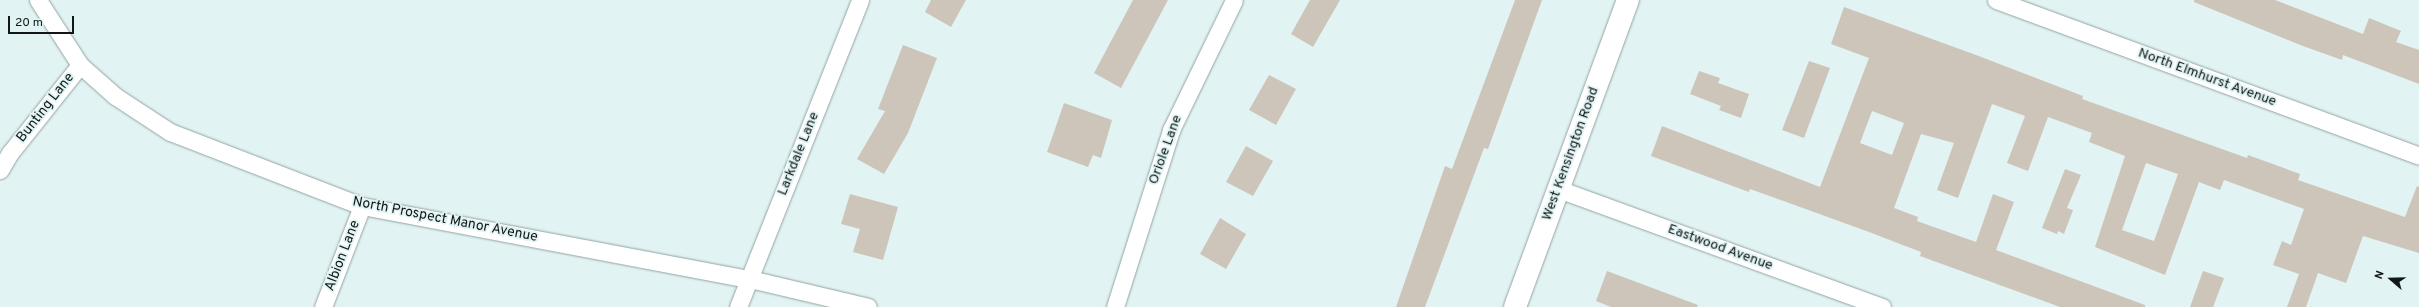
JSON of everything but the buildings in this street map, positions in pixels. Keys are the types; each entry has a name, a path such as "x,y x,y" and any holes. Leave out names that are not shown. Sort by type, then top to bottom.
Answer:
{"main road":[{"name":"West Kensington Road","path":"1514,307 1628,0"}],"street":[{"name":"North Prospect Manor Avenue","path":"38,0 80,65 115,96 170,132 362,206 750,278 868,307"},
{"name":"Larkdale Lane","path":"738,307 860,0"},
{"name":"Oriole Lane","path":"1115,307 1171,130 1234,0"},
{"name":"North Elmhurst Avenue","path":"1996,0 2419,156"},
{"name":"Bunting Lane","path":"0,170 10,153 80,65"},
{"name":"Eastwood Avenue","path":"1558,190 1882,307"},
{"name":"Albion Lane","path":"323,307 362,206"}]}
